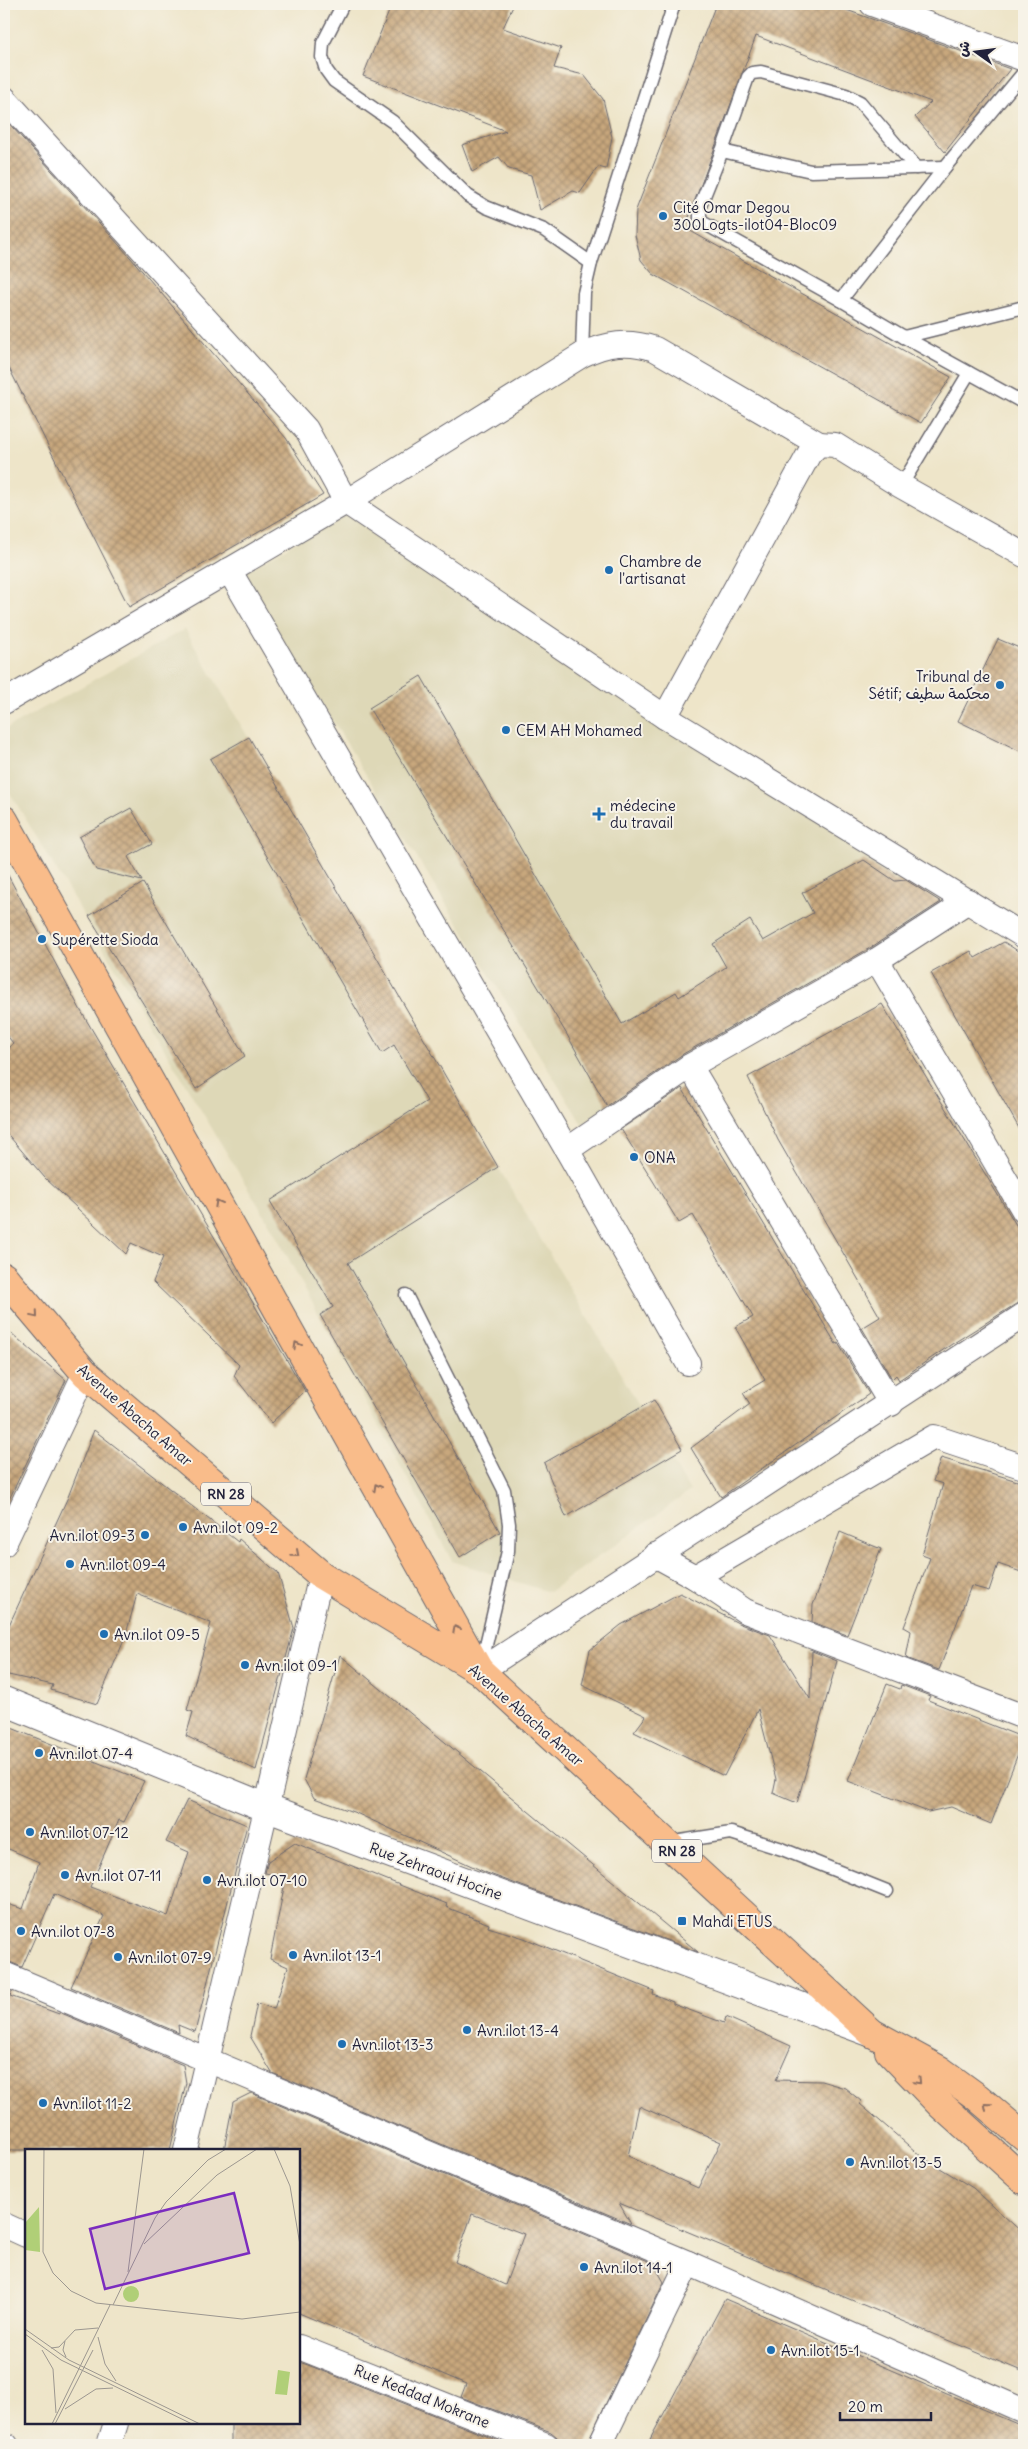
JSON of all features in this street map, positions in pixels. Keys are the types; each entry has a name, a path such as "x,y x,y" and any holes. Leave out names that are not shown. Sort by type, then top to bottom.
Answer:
{"main road":[{"path":"4,820 480,1671"},
{"name":"Avenue Abacha Amar","path":"4,1277 84,1373 321,1575 480,1671 872,2033 940,2070 977,2097 1024,2137"},
{"path":"872,2033 941,2106 1024,2180"}],"street":[{"path":"872,4 903,9 1024,59"},
{"path":"4,98 306,429 346,502 665,717 1024,936"},
{"path":"4,702 346,502 582,355 610,344 625,343 654,349 819,444 835,445 901,486 1024,555"},
{"path":"665,717 809,454 819,444"},
{"path":"229,570 567,1150 688,1363"},
{"path":"567,1150 690,1066 877,960 968,901"},
{"path":"877,960 1024,1211"},
{"path":"690,1066 890,1404"},
{"path":"480,1671 1024,1315"},
{"path":"4,1544 84,1373"},
{"path":"695,1577 934,1437 1024,1467"},
{"path":"655,1555 695,1577 745,1611 1024,1717"},
{"path":"186,2149 321,1575"},
{"name":"Rue Zehraoui Hocine","path":"4,1701 265,1808 872,2033"},
{"path":"4,1974 688,2263 1024,2411"},
{"path":"4,2225 25,2235"},
{"path":"600,2445 688,2263"},
{"name":"Rue Keddad Mokrane","path":"300,2347 546,2445"},
{"path":"109,2445 116,2424"}],"lane":[{"path":"343,4 323,43 322,57 326,70 334,81 393,122 468,196 486,207 544,230 591,263"},
{"path":"582,355 584,293 591,263 674,4"},
{"path":"916,168 860,102 846,96 761,72 752,73 748,77 700,206 700,221 1024,403"},
{"path":"841,300 945,167 1024,72"},
{"path":"722,151 811,171 945,167"},
{"path":"904,337 1024,308"},
{"path":"901,486 969,373"},
{"path":"406,1295 504,1490 509,1524 508,1550 480,1671"},
{"path":"668,1843 731,1833 782,1850 887,1891"}],"shaded area":[{"name":"médecine du travail","path":"345,512 951,902 866,956 685,1057 582,1124 242,574"},
{"path":"185,629 498,1167 690,1491 549,1592 452,1561 272,1228 4,783 4,730"}],"building":[{"path":"392,4 514,4 503,28 561,48 554,68 584,75 603,99 612,137 606,169 598,167 580,193 573,191 540,210 531,175 509,169 499,157 472,172 462,145 506,131 363,76"},
{"name":"Cité Omar Degou 300Logts-ilot04-Bloc09","path":"716,4 830,4 1010,69 945,152 915,117 931,102 756,36 685,228 951,377 921,423 653,274 641,260 635,235 636,210"},
{"path":"4,118 130,257 286,438 323,495 129,607 4,358"},
{"name":"Tribunal de Sétif; محكمة سطيف","path":"998,639 1024,650 1024,753 958,721"},
{"path":"421,676 622,1024 676,992 679,997 726,967 713,944 750,920 763,941 813,913 802,893 864,860 895,881 906,880 941,902 870,948 683,1054 607,1106 566,1033 369,708"},
{"path":"249,737 498,1167 348,1263 500,1532 460,1557 320,1315 333,1307 270,1201 427,1101 394,1045 382,1053 210,759"},
{"path":"131,808 152,844 128,857 142,881 96,870 79,837"},
{"path":"4,868 81,1011 305,1391 271,1423 234,1376 239,1365 153,1282 163,1257 131,1243 126,1254 45,1178 4,1130 4,1055 13,1043 4,1032"},
{"path":"143,883 245,1056 196,1089 89,916"},
{"path":"1004,942 1024,955 1024,1137 931,973 971,951 975,958"},
{"path":"882,1004 1024,1238 1024,1299 899,1380 896,1375 892,1379 862,1328 880,1317 778,1140 748,1077"},
{"path":"682,1088 836,1344 838,1343 869,1394 721,1497 691,1448 750,1404 743,1393 765,1380 735,1327 753,1317 693,1215 679,1223 621,1129"},
{"path":"4,1327 66,1380 4,1510"},
{"path":"654,1400 682,1449 566,1517 544,1463"},
{"path":"94,1430 238,1542 239,1539 278,1573 294,1628 256,1770 186,1736 193,1712 187,1710 211,1623 137,1594 125,1638 97,1704 51,1690 53,1685 4,1674 4,1636 68,1497"},
{"path":"941,1458 1024,1483 1024,1573 998,1564 989,1591 971,1586 939,1670 906,1658 911,1631 904,1627 930,1558 922,1555 943,1484 933,1481"},
{"path":"840,1532 881,1549 847,1635 812,1622 813,1605"},
{"path":"680,1593 740,1624 770,1635 810,1699 812,1651 837,1661 797,1803 773,1793 776,1779 758,1709 724,1776 634,1732 646,1716 582,1685 590,1650 621,1625"},
{"path":"340,1655 698,1952 487,1873 356,1813 314,1798 304,1779"},
{"path":"887,1684 900,1689 901,1685 930,1696 928,1700 1024,1738 991,1824 951,1807 928,1812 848,1781"},
{"path":"4,1725 144,1781 124,1822 119,1820 90,1887 168,1916 189,1852 166,1842 187,1800 247,1825 195,2032 178,2025 179,2033 71,1987 104,1916 54,1894 22,1967 4,1960 4,1903 23,1909 39,1862 4,1847"},
{"path":"295,1843 447,1904 446,1907 489,1924 488,1927 524,1938 654,1991 653,1994 673,2002 673,2004 724,2023 726,2017 791,2046 776,2080 821,2081 845,2088 861,2101 860,2104 922,2157 973,2188 1024,2234 1024,2372 619,2203 631,2224 272,2073 250,2036 257,2003 274,2009 288,1967 270,1959 286,1877 265,1873 268,1861","holes":["639,2106 721,2142 698,2188 628,2156"]},
{"name":"Avn.ilot 11-2","path":"4,1989 11,1992 10,1996 59,2014 59,2012 183,2065 186,2083 170,2149 4,2150"},
{"name":"Avn.ilot 14-1","path":"251,2093 653,2263 664,2282 586,2445 559,2445 557,2437 551,2432 461,2397 466,2384 300,2313 300,2149 224,2149 233,2102","holes":["472,2214 524,2234 505,2285 455,2262"]},
{"name":"Avn.ilot 15-1","path":"725,2299 1024,2427 1024,2445 647,2445"},
{"path":"300,2362 509,2445 231,2445 231,2424 300,2424"}],"place":[{"name":"Cité Omar Degou 300Logts-ilot04-Bloc09","path":"663,216"},
{"name":"Chambre de l'artisanat","path":"609,570"},
{"name":"Tribunal de Sétif; محكمة سطيف","path":"1000,685"},
{"name":"CEM AH Mohamed","path":"506,730"},
{"name":"médecine du travail","path":"599,814"},
{"name":"Supérette Sioda","path":"42,939"},
{"name":"ONA","path":"634,1157"},
{"name":"Avn.ilot 09-2","path":"183,1527"},
{"name":"Avn.ilot 09-3","path":"145,1535"},
{"name":"Avn.ilot 09-4","path":"70,1564"},
{"name":"Avn.ilot 09-5","path":"104,1634"},
{"name":"Avn.ilot 09-1","path":"245,1665"},
{"name":"Avn.ilot 07-4","path":"39,1753"},
{"name":"Avn.ilot 07-12","path":"30,1832"},
{"name":"Avn.ilot 07-11","path":"65,1875"},
{"name":"Avn.ilot 07-10","path":"207,1880"},
{"name":"Mahdi ETUS","path":"682,1921"},
{"name":"Avn.ilot 07-8","path":"21,1931"},
{"name":"Avn.ilot 13-1","path":"293,1955"},
{"name":"Avn.ilot 07-9","path":"118,1957"},
{"name":"Avn.ilot 13-4","path":"467,2030"},
{"name":"Avn.ilot 13-3","path":"342,2044"},
{"name":"Avn.ilot 11-2","path":"43,2103"},
{"name":"Avn.ilot 13-5","path":"850,2162"},
{"name":"Avn.ilot 14-1","path":"584,2267"},
{"name":"Avn.ilot 15-1","path":"771,2350"}]}
